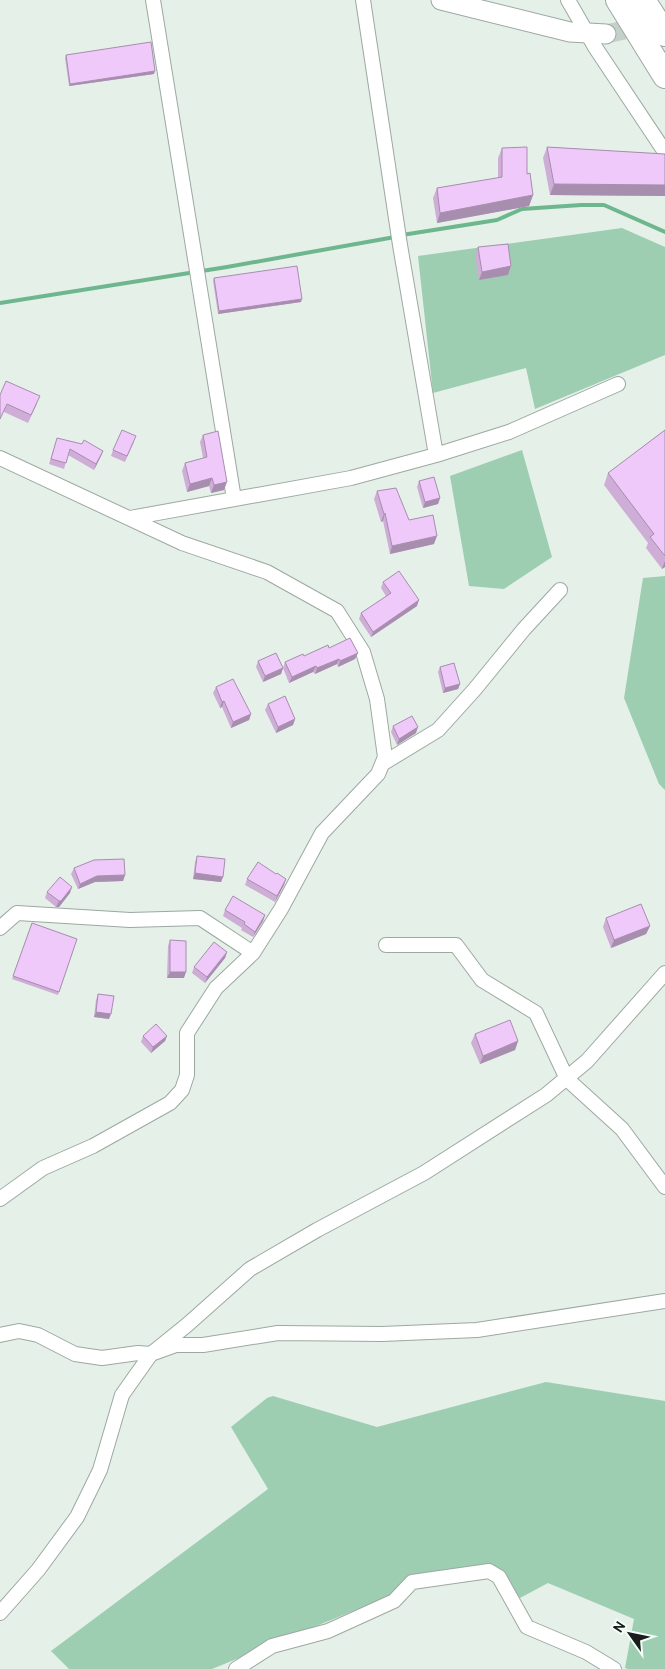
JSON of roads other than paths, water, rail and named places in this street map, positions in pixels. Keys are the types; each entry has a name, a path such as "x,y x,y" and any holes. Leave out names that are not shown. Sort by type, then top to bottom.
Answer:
{"highway":[{"path":"618,0 665,76"},
{"path":"643,0 665,34"}],"street":[{"path":"153,0 234,500"},
{"path":"363,0 397,228 436,455"},
{"path":"441,0 570,32 606,34"},
{"path":"568,0 587,34 665,152"},
{"path":"130,518 351,478 436,455 509,432 618,384"},
{"path":"0,458 182,543 267,572 336,611 363,652 377,699 385,757 378,774 322,832 282,909 253,953 216,988 186,1033 187,1075 182,1090 170,1103 93,1146 43,1168 0,1199"},
{"path":"382,764 438,730 475,689 524,629 560,590"},
{"path":"0,928 17,913 130,920 200,918 253,953"},
{"path":"386,945 456,945 482,980 536,1013 567,1078 622,1129 665,1187"},
{"path":"0,1613 38,1570 77,1517 100,1470 122,1395 151,1354 188,1325 250,1269 317,1230 424,1173 546,1095 586,1061 665,973"},
{"path":"0,1335 19,1331 38,1335 75,1354 102,1358 138,1353 151,1354 176,1345 204,1344 278,1333 382,1334 477,1330 665,1301"},
{"path":"236,1669 272,1646 328,1631 394,1601 412,1582 489,1571 499,1577 527,1627 586,1652 614,1669"}],"waterway":[{"path":"402,235 497,220 522,209 581,205 604,205 665,232"},
{"path":"0,303 227,267 395,237"}],"tunnel":[{"path":"606,34 647,25"}]}
